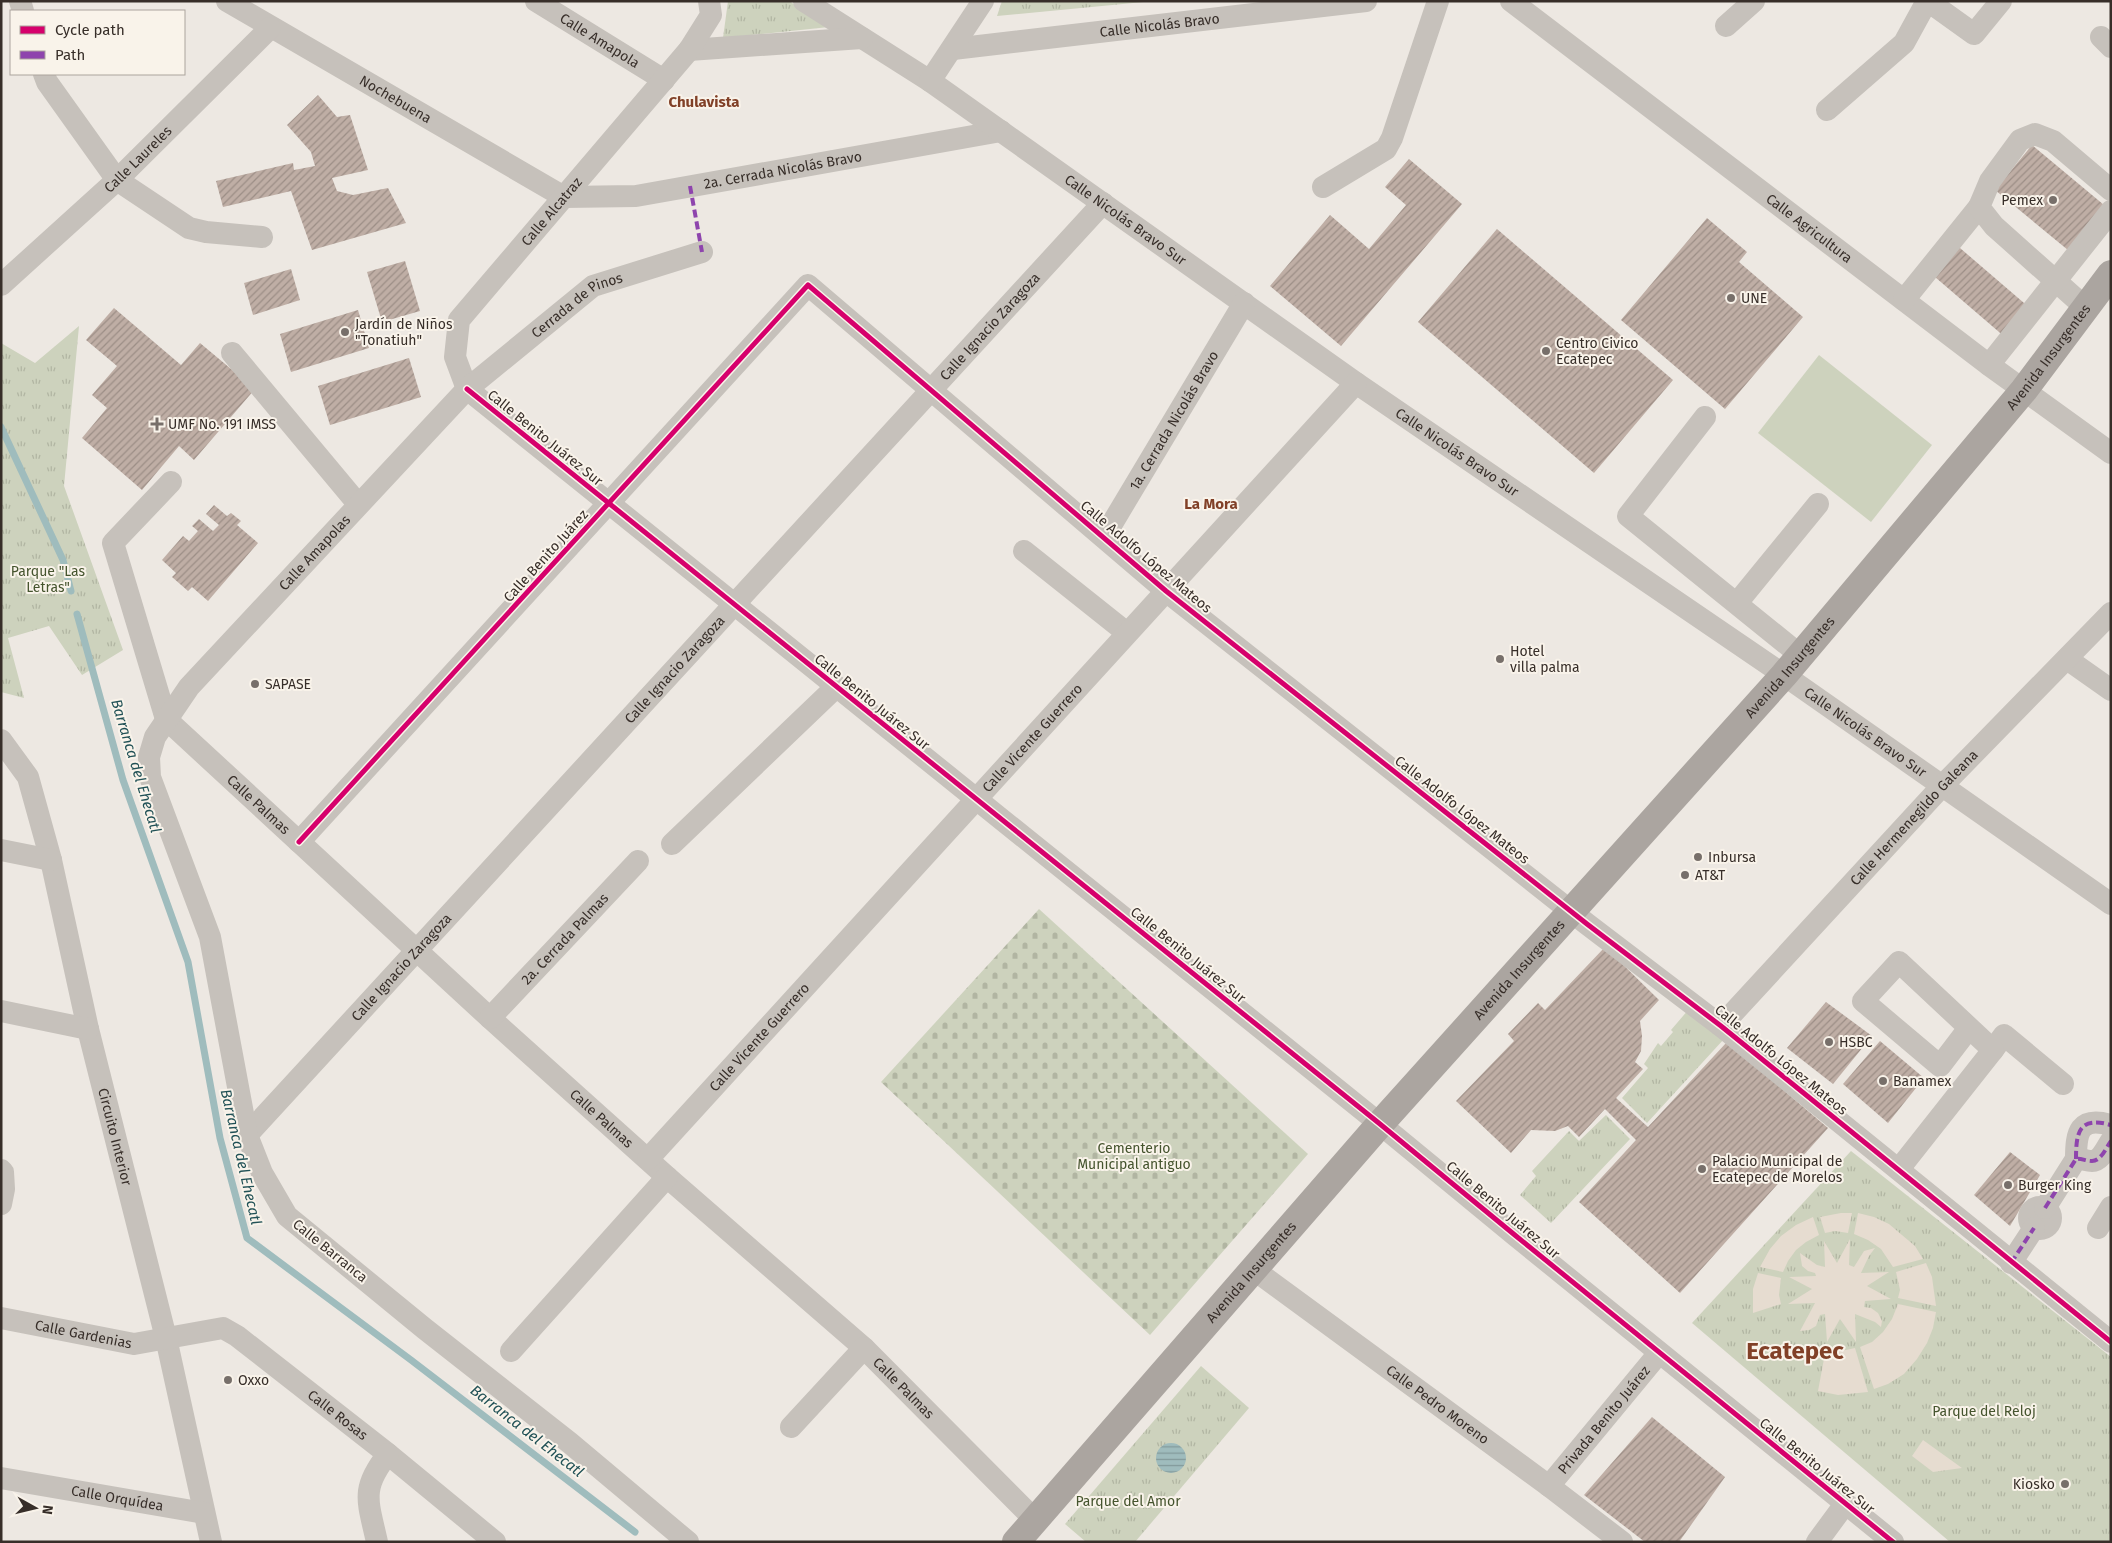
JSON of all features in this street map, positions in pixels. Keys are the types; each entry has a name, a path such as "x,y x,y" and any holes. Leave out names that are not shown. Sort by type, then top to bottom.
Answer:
{"main road":[{"name":"Avenida Insurgentes","path":"1016,1542 1380,1124 1792,665 2024,390 2111,274"}],"street":[{"name":"Nochebuena","path":"227,1 270,28 564,196"},
{"name":"Calle Amapola","path":"536,1 664,80"},
{"name":"Calle Alcatraz","path":"467,389 455,357 459,320 689,50 711,14 709,1"},
{"name":"Calle Nicolás Bravo Sur","path":"804,1 930,81 1356,383 1792,665 1942,786 2111,904"},
{"name":"Calle Nicolás Bravo","path":"953,49 1366,1"},
{"path":"1323,187 1386,149 1392,138 1438,1"},
{"name":"Calle Agricultura","path":"1511,1 1989,365 2111,453"},
{"path":"1726,26 1754,1"},
{"path":"1828,110 1904,43 1927,1 1974,34 2001,1"},
{"path":"930,81 982,3"},
{"name":"Calle Laureles","path":"1,284 117,180 270,28"},
{"path":"689,50 862,38"},
{"path":"44,75 47,82 117,180 189,228 206,232 262,237"},
{"name":"2a. Cerrada Nicolás Bravo","path":"564,196 636,196 1000,130"},
{"path":"1904,300 1979,207 1990,181 2020,140 2035,134 2053,140 2111,190"},
{"name":"Calle Ignacio Zaragoza","path":"247,1135 1103,203"},
{"path":"1979,207 1994,226 2086,308"},
{"path":"1989,365 2111,211"},
{"name":"Cerrada de Pinos","path":"467,389 593,286 702,252"},
{"name":"Calle Adolfo López Mateos","path":"808,285 930,391 1166,590 1721,1026 2111,1342"},
{"name":"Calle Benito Juárez","path":"300,842 808,285"},
{"name":"1a. Cerrada Nicolás Bravo","path":"1104,537 1244,303"},
{"path":"232,353 358,504"},
{"name":"Calle Vicente Guerrero","path":"648,1159 1356,383"},
{"name":"Calle Amapolas","path":"166,719 189,687 467,389"},
{"name":"Calle Benito Juárez Sur","path":"467,389 1380,1124 1845,1504 1865,1534 1893,1542"},
{"path":"1705,417 1628,516 1737,603 1792,665"},
{"path":"166,719 112,543 171,482"},
{"path":"1737,603 1818,504"},
{"path":"1024,551 1128,633"},
{"name":"Calle Hermenegildo Galeana","path":"1721,1026 1942,786 2111,613"},
{"path":"2067,659 2110,688"},
{"path":"672,844 836,687"},
{"name":"Calle Palmas","path":"166,719 490,1018 667,1177 864,1348 1035,1520"},
{"name":"Calle Barranca","path":"166,719 155,737 149,757 150,777 210,937 247,1135 262,1173 288,1216 688,1542"},
{"name":"Circuito Interior","path":"1,740 28,777 51,860 88,1029 166,1338 210,1540"},
{"path":"1,850 51,860"},
{"name":"2a. Cerrada Palmas","path":"490,1018 638,861"},
{"path":"1969,1028 1940,1066 1863,1000 1899,962 1993,1050"},
{"path":"1,1011 88,1029"},
{"path":"1899,1169 2004,1035 2063,1084"},
{"path":"2012,1263 2034,1228 2029,1221 2029,1214 2034,1208 2045,1208 2076,1158 2076,1143 2080,1128 2092,1122 2111,1125"},
{"path":"2076,1158 2092,1161 2100,1158 2111,1141"},
{"path":"1,1170 4,1189 1,1204"},
{"path":"511,1351 667,1177"},
{"path":"2098,1228 2111,1208"},
{"name":"Calle Pedro Moreno","path":"1252,1269 1549,1486 1622,1542"},
{"name":"Calle Gardenias","path":"1,1318 134,1344 166,1338"},
{"name":"Calle Rosas","path":"166,1338 223,1328 237,1336 388,1454 495,1542"},
{"path":"791,1427 864,1348"},
{"name":"Privada Benito Juárez","path":"1549,1486 1659,1353"},
{"path":"377,1542 367,1498 374,1471 388,1454"},
{"name":"Calle Orquídea","path":"1,1478 204,1513"},
{"path":"1817,1542 1845,1504"}],"green space":[{"path":"728,1 789,1 829,27 723,38"},
{"path":"1002,1 1154,1 997,16"},
{"name":"Parque \"Las Letras\"","path":"79,326 64,486 123,650 82,675 49,626 8,638 24,698 1,692 1,343 35,363"},
{"path":"1819,355 1932,445 1871,522 1758,433"},
{"name":"Cementerio Municipal antiguo","path":"1039,909 1308,1154 1150,1335 881,1082"},
{"path":"1689,1009 1724,1039 1647,1123 1622,1098 1648,1068 1644,1064 1658,1043 1661,1046 1673,1032 1671,1030"},
{"path":"1606,1115 1630,1139 1551,1223 1520,1195 1536,1176 1532,1171 1569,1131 1579,1141"},
{"name":"Parque del Reloj","path":"1851,1151 2111,1357 2111,1542 1950,1542 1692,1323"},
{"name":"Parque del Amor","path":"1201,1366 1249,1408 1135,1542 1086,1542 1065,1524"}],"shaded area":[{"path":"1852,1213 1848,1233 1835,1231 1825,1233 1820,1217"},
{"path":"1858,1213 1874,1217 1889,1224 1915,1246 1923,1259 1893,1267 1881,1249 1868,1240 1854,1234"},
{"path":"1813,1217 1819,1235 1796,1250 1783,1272 1760,1267 1770,1249 1781,1236 1796,1225"},
{"path":"1850,1239 1849,1265 1854,1267 1864,1251 1875,1248 1861,1273 1889,1272 1867,1286 1891,1299 1865,1301 1864,1307 1871,1308 1878,1313 1882,1321 1881,1327 1875,1322 1855,1314 1856,1342 1840,1319 1827,1342 1825,1314 1820,1315 1816,1326 1809,1330 1800,1331 1815,1303 1788,1304 1812,1289 1789,1277 1816,1276 1815,1273 1808,1271 1802,1266 1800,1253 1817,1265 1825,1267 1824,1241 1837,1263"},
{"path":"1926,1263 1932,1277 1936,1306 1898,1298 1900,1290 1896,1272"},
{"path":"1758,1273 1781,1278 1779,1295 1781,1304 1753,1313 1753,1289"},
{"path":"1898,1304 1936,1312 1933,1328 1927,1343 1917,1359 1904,1374 1888,1384 1874,1389 1860,1347 1872,1342 1883,1332 1892,1319"},
{"path":"1826,1348 1841,1351 1855,1348 1868,1392 1838,1395 1818,1391"},
{"path":"1923,1440 1962,1468 1933,1472 1912,1456"}],"water":[{"path":"1171,1443 1177,1444 1185,1452 1185,1464 1177,1472 1171,1473 1165,1472 1157,1464 1156,1458 1157,1452 1165,1444"}],"building":[{"path":"318,95 337,117 350,115 368,170 332,178 337,191 353,195 388,188 406,223 312,250 291,191 223,207 216,181 293,163 294,170 315,166 311,152 287,125"},
{"name":"Pemex","path":"2032,145 2110,210 2074,255 1995,190"},
{"path":"1409,159 1462,204 1341,346 1270,286 1330,215 1369,249 1406,205 1385,187"},
{"path":"1707,218 1747,252 1739,262 1803,317 1725,409 1621,320"},
{"name":"Centro Civico Ecatepec","path":"1497,229 1673,380 1594,473 1418,322"},
{"path":"1953,242 2031,309 2006,338 1928,271"},
{"path":"405,261 420,311 382,322 367,272"},
{"path":"291,269 300,300 253,315 244,283"},
{"path":"114,308 181,365 200,343 255,389 194,460 179,446 142,490 82,438 107,408 92,395 117,366 86,340"},
{"path":"358,310 369,348 291,372 280,334"},
{"path":"409,358 421,397 330,425 318,386"},
{"path":"214,505 227,516 231,513 241,521 237,525 258,543 208,601 192,587 188,591 172,577 176,573 162,560 183,536 189,541 198,531 192,526 199,519 213,531 219,525 206,514"},
{"path":"1605,947 1659,1000 1640,1021 1641,1051 1635,1062 1643,1069 1616,1098 1648,1127 1727,1042 1828,1128 1680,1293 1579,1202 1636,1140 1605,1109 1579,1137 1568,1126 1555,1131 1531,1130 1511,1153 1456,1101 1514,1041 1508,1034 1538,1003 1545,1010"},
{"name":"HSBC","path":"1826,1002 1872,1036 1833,1084 1787,1048"},
{"name":"Banamex","path":"1880,1041 1924,1078 1888,1123 1843,1084"},
{"name":"Burger King","path":"2010,1152 2040,1175 2010,1226 1974,1195"},
{"path":"1652,1417 1725,1477 1679,1542 1645,1542 1584,1495"}],"waterway":[{"name":"Barranca del Ehecatl","path":"1,427 63,560 71,591"},
{"name":"Barranca del Ehecatl","path":"77,614 123,780 188,962 220,1138 247,1238 411,1360 635,1532"}],"marked path":[{"path":"690,186 702,252"},
{"path":"2076,1159 2077,1141 2082,1128 2092,1123 2111,1125"},
{"path":"2045,1208 2076,1159 2090,1161 2098,1159 2111,1141"},
{"path":"2011,1263 2034,1228"}],"cycle path":[{"path":"299,842 808,285 1166,591 1587,924 1721,1026 2111,1342"},
{"path":"467,389 1380,1124 1893,1542"}],"place":[{"name":"Pemex","path":"2053,200"},
{"name":"UNE","path":"1731,298"},
{"name":"Jardín de Niños \"Tonatiuh\"","path":"345,332"},
{"name":"Centro Civico Ecatepec","path":"1546,351"},
{"name":"UMF No. 191 IMSS","path":"157,424"},
{"name":"Hotel villa palma","path":"1500,659"},
{"name":"SAPASE","path":"255,684"},
{"name":"Inbursa","path":"1698,857"},
{"name":"AT&T","path":"1685,875"},
{"name":"HSBC","path":"1829,1042"},
{"name":"Banamex","path":"1883,1081"},
{"name":"Palacio Municipal de Ecatepec de Morelos","path":"1702,1169"},
{"name":"Burger King","path":"2008,1185"},
{"name":"Oxxo","path":"228,1380"},
{"name":"Kiosko","path":"2065,1484"}],"district":[{"name":"Chulavista","path":"704,102"},
{"name":"La Mora","path":"1211,504"},
{"name":"Ecatepec","path":"1795,1351"}]}
